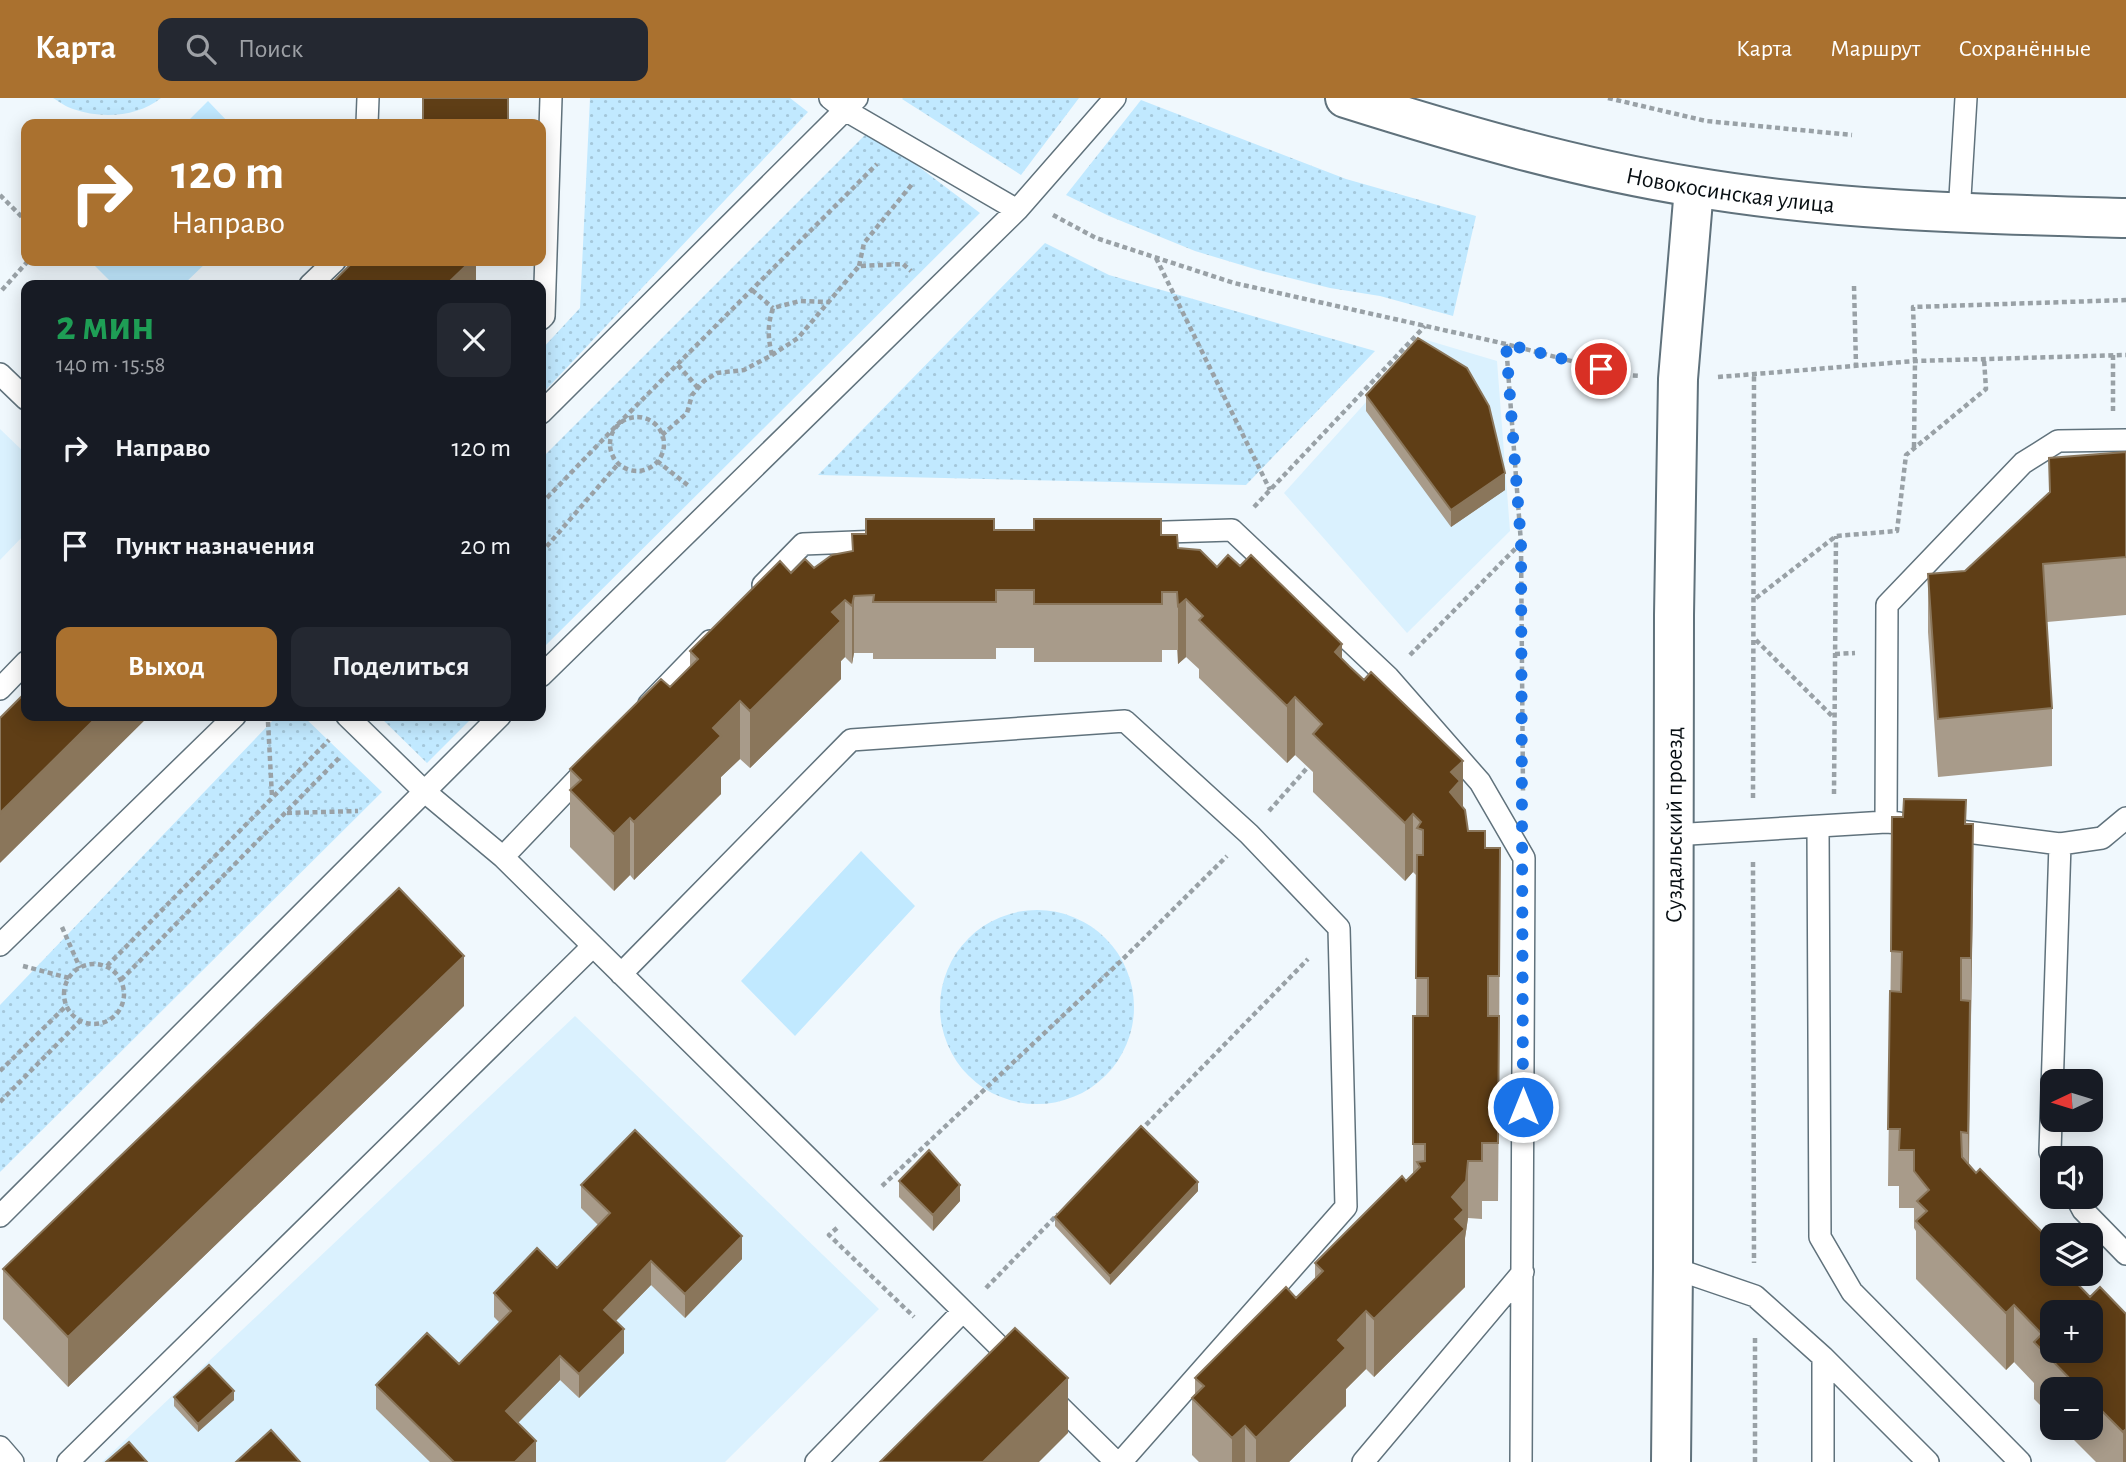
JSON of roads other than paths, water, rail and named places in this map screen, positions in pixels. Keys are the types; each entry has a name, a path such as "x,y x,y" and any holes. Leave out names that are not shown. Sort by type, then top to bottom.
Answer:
{"street":[{"name":"Новокосинская улица","path":"1345,98 1562,160 1622,175 1694,188 1804,202 1959,214 2126,218"},
{"name":"Суздальский проезд","path":"1671,1462 1674,615 1678,379 1694,188"}],"lane":[{"path":"367,119 368,98"},
{"path":"546,254 551,98"},
{"path":"546,671 1017,210 1115,98"},
{"path":"1959,214 1966,98"},
{"path":"546,407 844,102 1017,210"},
{"path":"315,280 330,266"},
{"path":"0,374 21,394"},
{"path":"1886,822 1887,605 2023,463 2058,441 2126,440"},
{"path":"1121,534 1232,530 1388,677 1480,782 1524,858 1521,1462"},
{"path":"745,605 803,544 900,541"},
{"path":"638,716 725,625"},
{"path":"0,689 21,668"},
{"path":"0,944 230,721"},
{"path":"0,1216 495,721"},
{"path":"354,722 424,791 503,857 621,974 963,1311 1119,1462 1346,1207 1339,928 1249,834 1125,721 851,740 621,974"},
{"path":"503,857 600,756"},
{"path":"1673,835 1886,822 2060,844 2102,838 2126,818"},
{"path":"1826,826 1819,1237 1852,1292 2020,1462"},
{"path":"2050,1146 2060,844"},
{"path":"68,1462 593,946"},
{"path":"2082,1209 2126,1254"},
{"path":"1673,1268 1755,1296 1823,1357 1928,1462"},
{"path":"1363,1462 1523,1272"},
{"path":"816,1462 963,1311"},
{"path":"1823,1357 1824,1462"},
{"path":"0,1447 13,1462"}]}
